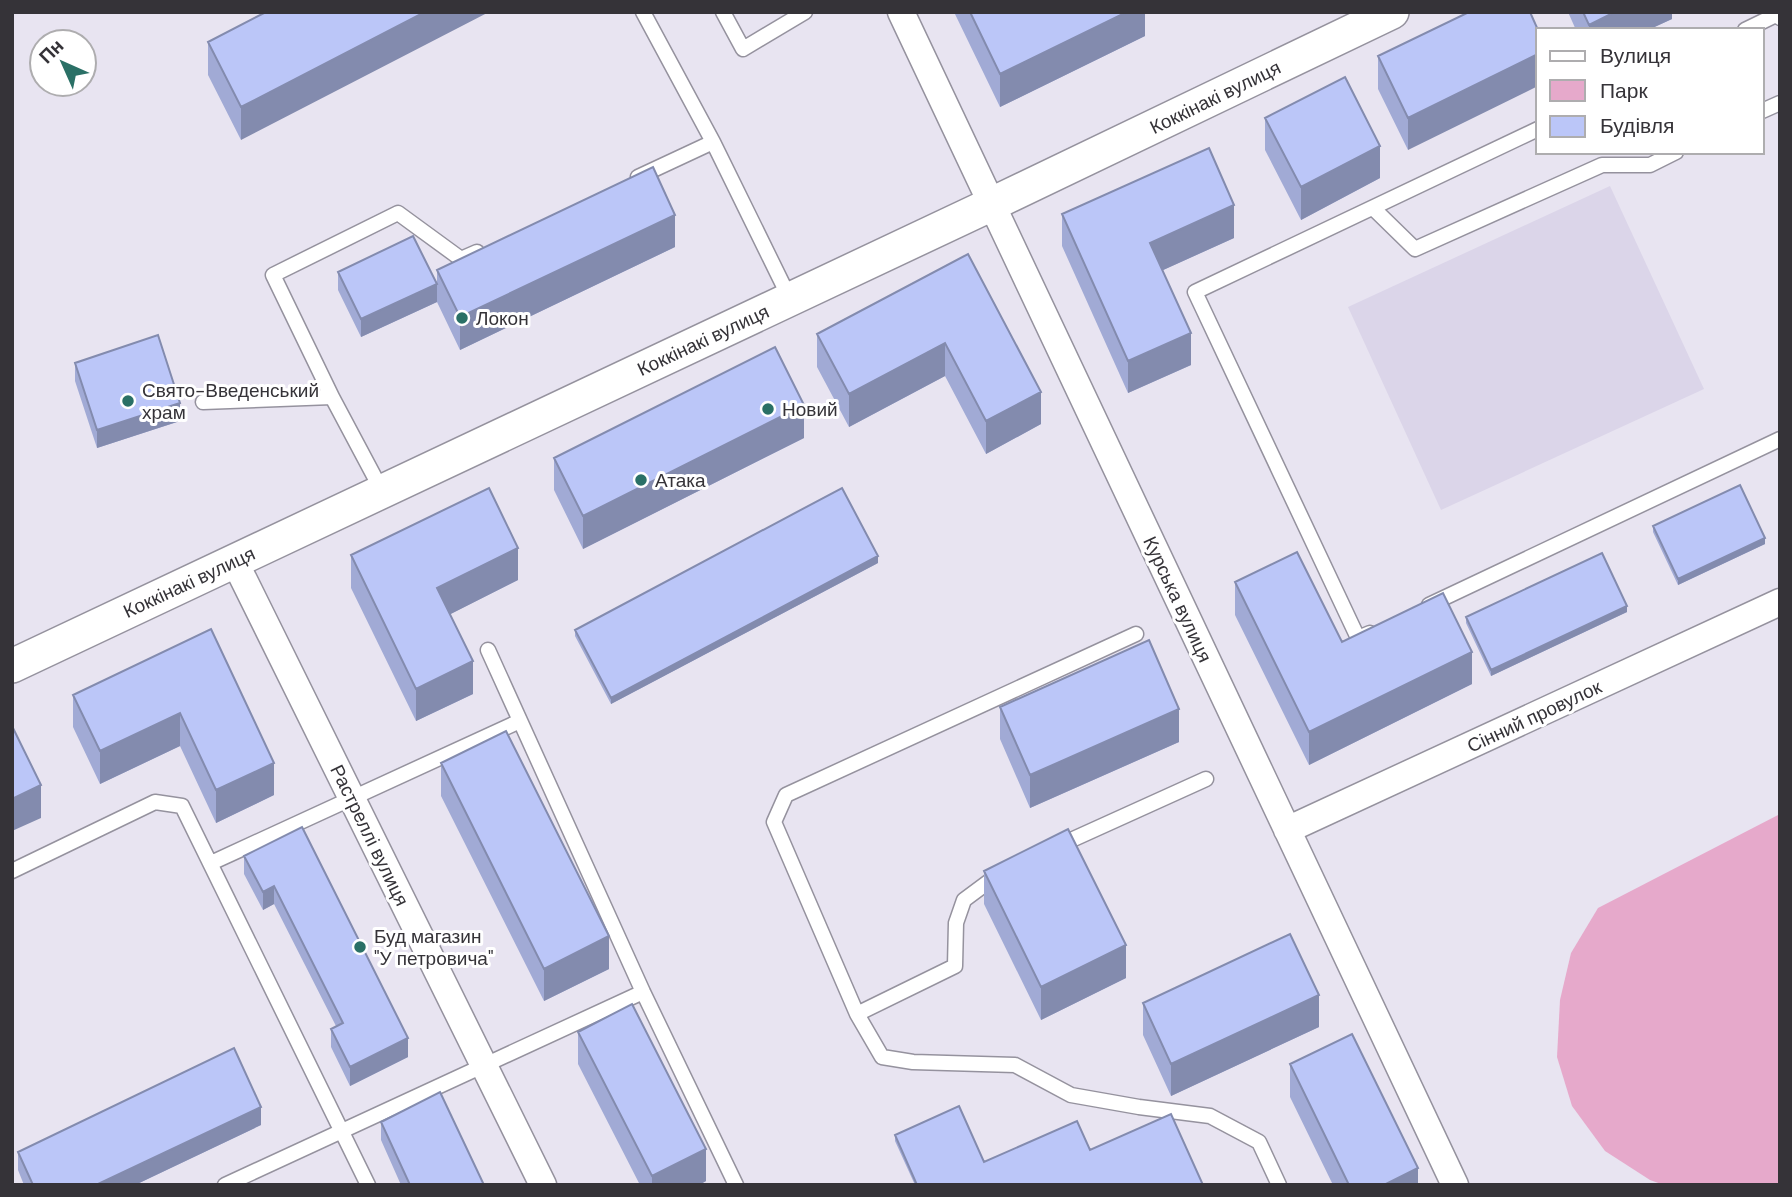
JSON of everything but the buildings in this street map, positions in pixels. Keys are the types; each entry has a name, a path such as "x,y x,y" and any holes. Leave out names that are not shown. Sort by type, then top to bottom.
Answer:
{"street":[{"name":"Курська вулиця","path":"901,12 1455,1185"},
{"name":"Коккінакі вулиця","path":"12,666 992,204 1392,12"},
{"name":"Растреллі вулиця","path":"234,560 543,1185"},
{"name":"Сінний провулок","path":"1287,830 1780,602"}],"lane":[{"path":"643,12 713,142 790,299"},
{"path":"723,12 743,49 805,12"},
{"path":"1749,28 1778,14 1780,18"},
{"path":"1764,110 1780,103"},
{"path":"1383,627 1358,638 1195,292 1536,130"},
{"path":"625,183 713,142"},
{"path":"1373,208 1415,249 1602,164 1650,164 1672,154"},
{"path":"382,491 332,397 273,275 398,214 461,259 486,247"},
{"path":"203,402 332,397"},
{"path":"1420,609 1780,439"},
{"path":"1136,634 786,794 775,822 858,1014 882,1057 913,1062 1015,1065 1071,1095 1210,1116 1259,1142 1279,1185"},
{"path":"488,650 643,992 736,1185"},
{"path":"211,863 520,721"},
{"path":"1042,854 1206,779"},
{"path":"12,871 155,802 182,806 368,1185"},
{"path":"858,1014 955,966 956,923 964,900 1003,871 1016,865"},
{"path":"225,1185 643,992"}],"shaded area":[{"path":"1610,186 1704,389 1441,510 1348,307"}],"green space":[{"path":"1780,814 1780,1182 1775,1185 1664,1185 1650,1180 1605,1151 1572,1106 1557,1057 1560,1000 1571,953 1598,908"}],"place":[{"name":"Локон","path":"462,318"},
{"name":"Свято-Введенський храм","path":"128,401"},
{"name":"Новий","path":"768,409"},
{"name":"Атака","path":"641,480"},
{"name":"Буд магазин \"У петровича\"","path":"360,947"}]}
